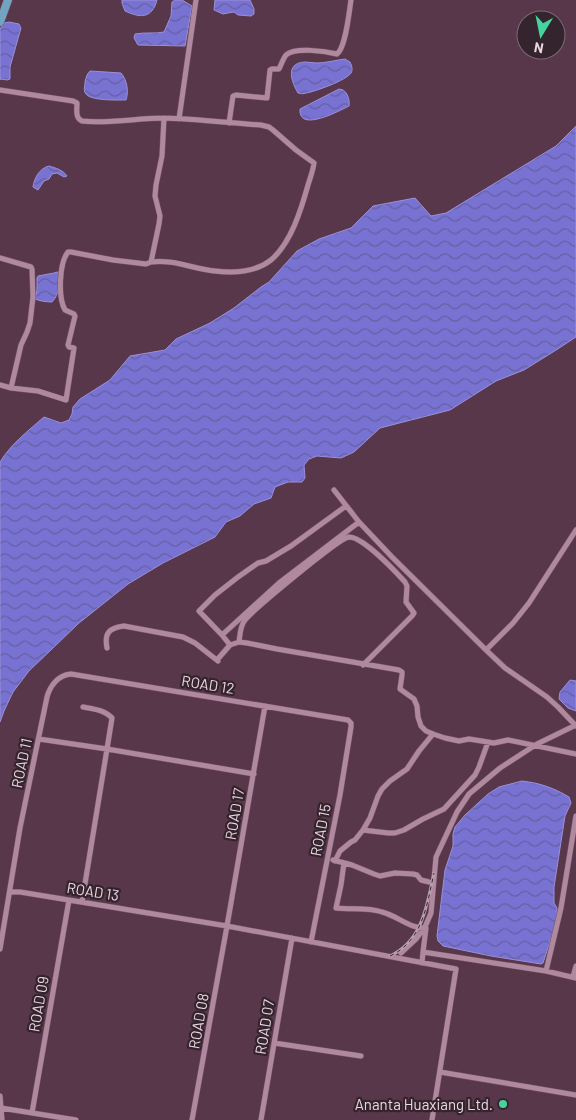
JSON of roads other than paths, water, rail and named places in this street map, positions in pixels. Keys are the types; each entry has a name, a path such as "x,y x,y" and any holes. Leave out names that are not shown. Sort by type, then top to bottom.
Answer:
{"main road":[{"path":"0,22 8,0"}],"street":[{"path":"179,119 196,0"},
{"path":"229,123 234,96 267,98 270,70 279,69 289,53 307,50 337,54 340,51 344,41 351,0"},
{"path":"0,90 73,100 77,104 77,117 82,121 164,118 270,127 314,163 298,217 288,237 280,250 261,266 240,272 213,271 165,262 146,264 68,252 63,261 61,277 62,302 66,310 75,316 68,345 68,347 74,348 66,400 38,392 0,385"},
{"path":"151,262 160,216 155,196 162,156 164,118"},
{"path":"0,258 31,267 32,269 33,297 30,322 21,345 11,388"},
{"path":"334,490 359,522 404,570 486,650 505,668 547,697 576,726 535,745 500,768 475,788 463,802 436,857 431,913 426,927 401,953"},
{"path":"230,645 199,611 215,595 238,577 258,563 266,561 291,546 346,506"},
{"path":"222,636 279,583 359,522"},
{"path":"486,650 513,623 529,603 573,540 576,530"},
{"path":"239,642 242,624 260,606 340,541 347,537 353,538 363,543 405,582 406,602 414,613 363,665"},
{"path":"107,648 106,640 111,630 124,626 183,636 218,661 230,645 247,642 402,672 400,689 414,699 420,726 433,734 454,740 469,739 498,743 508,740 576,754"},
{"name":"ROAD 12","path":"61,676 65,674 76,675 348,720 351,723"},
{"name":"ROAD 11","path":"0,949 26,795 48,691 61,676"},
{"name":"ROAD 17","path":"228,926 265,706"},
{"path":"82,902 112,718 102,711 83,707"},
{"name":"ROAD 15","path":"311,942 340,795 351,723"},
{"path":"335,861 340,851 355,840 363,830 382,789 407,769 433,734"},
{"path":"39,738 254,774"},
{"path":"363,830 395,833 444,809 475,775 488,742"},
{"path":"546,972 561,908 576,816"},
{"path":"327,859 352,865 380,876 395,873 413,874 417,875 421,880 429,882"},
{"path":"344,863 336,908 364,908 382,911 418,928 426,928 422,963"},
{"name":"ROAD 13","path":"10,892 16,891 228,926 456,969 440,1072"},
{"name":"ROAD 09","path":"32,1113 69,900"},
{"name":"ROAD 08","path":"192,1120 228,926"},
{"name":"ROAD 07","path":"261,1120 292,938"},
{"path":"423,952 575,977 576,966"},
{"path":"274,1044 361,1056"},
{"path":"432,1120 440,1072 576,1095"},
{"path":"0,1096 2,1120"},
{"path":"1,1108 76,1120"}],"water":[{"path":"122,0 157,0 149,14 140,16 125,11"},
{"path":"182,0 192,6 185,46 138,45 134,38 135,34 164,32 171,16 172,2"},
{"path":"215,0 250,0 254,14 251,16 238,15 234,12 223,14 214,10"},
{"path":"4,23 19,24 21,28 10,67 10,79 0,80 0,29"},
{"path":"345,59 350,62 352,68 352,72 348,76 316,90 303,94 298,93 291,73 294,66 305,62 320,63"},
{"path":"90,71 121,73 127,86 126,100 99,99 86,94 84,90 85,82"},
{"path":"339,89 346,93 349,106 312,120 301,116 300,109"},
{"path":"576,126 576,337 524,370 496,381 450,410 380,428 354,452 341,458 317,456 309,459 304,465 305,478 302,482 288,482 275,487 271,498 254,504 240,516 226,522 215,537 163,563 128,584 79,623 29,671 13,692 0,722 0,462 4,455 44,417 61,423 69,420 73,407 80,399 110,380 130,356 165,350 176,339 210,323 269,282 297,251 319,239 351,228 373,206 415,198 431,216 446,213 556,146"},
{"path":"49,166 57,168 67,176 64,177 57,173 52,174 38,190 33,187 38,174"},
{"path":"59,273 59,284 55,299 52,302 35,299 38,276"},
{"path":"570,680 576,681 576,711 568,708 559,699 560,692"},
{"path":"522,781 558,791 569,797 571,803 565,816 554,887 557,920 543,963 541,964 443,946 438,941 437,936 445,870 453,846 455,827 488,794 499,787"}],"railway":[{"path":"390,956 410,941 417,931 426,909 434,873"}],"place":[{"name":"Ananta Huaxiang Ltd.","path":"503,1104"}]}
